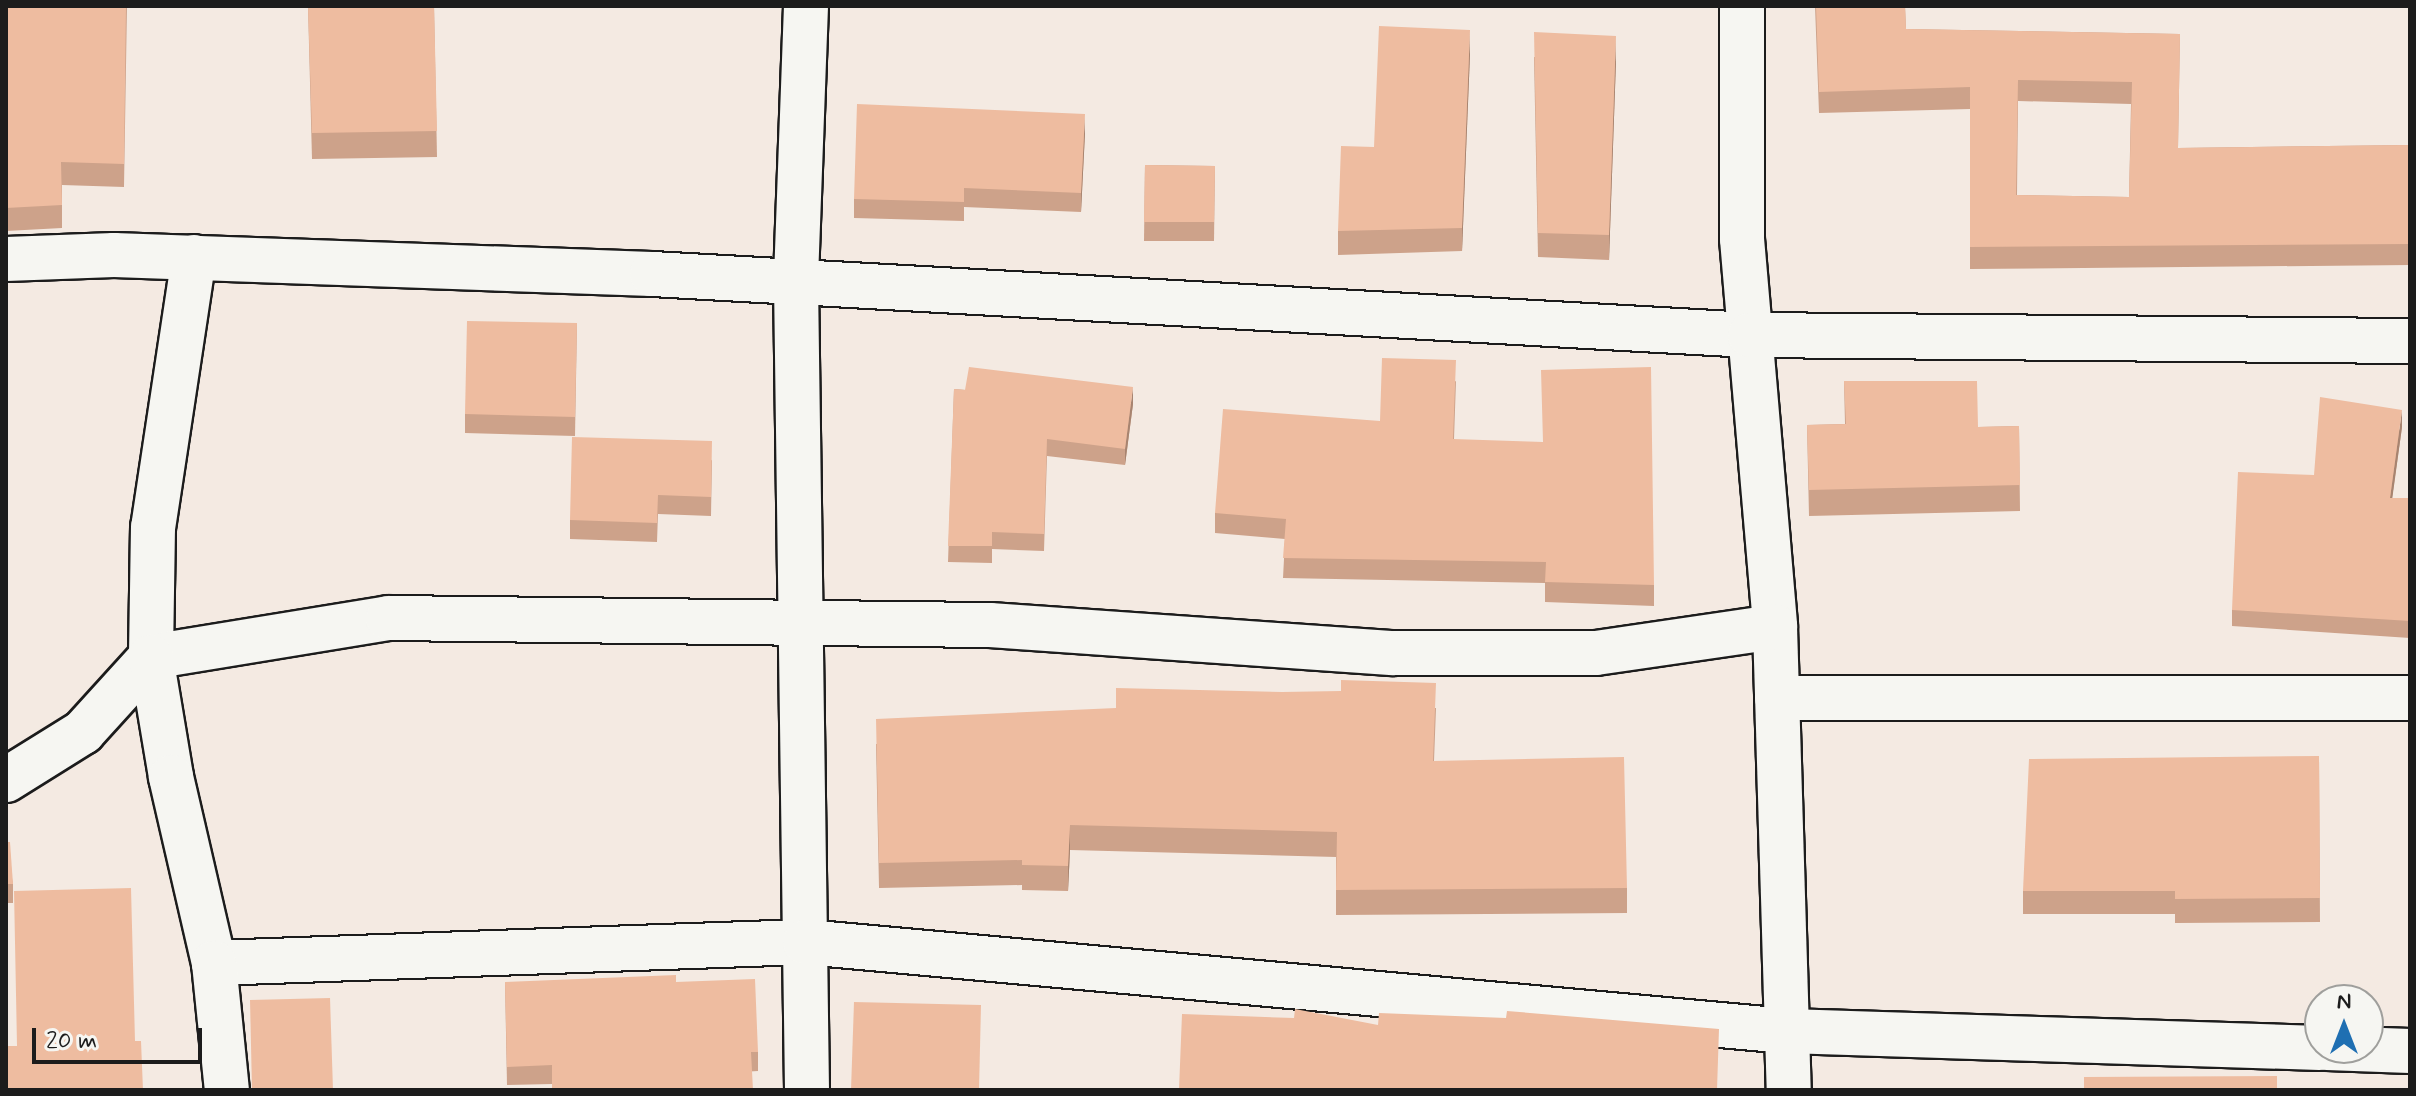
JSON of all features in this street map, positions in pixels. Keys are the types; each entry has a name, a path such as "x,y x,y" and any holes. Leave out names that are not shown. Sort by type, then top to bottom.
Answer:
{"street":[{"path":"806,6 796,282 807,1090"},
{"path":"1742,6 1742,239 1775,627 1789,1090"},
{"path":"194,257 153,527 151,657 171,777 214,963 227,1090"},
{"path":"6,259 194,257 796,282 1750,335 2410,341"},
{"path":"6,780 83,732 151,657 388,618 990,625 1394,653 1596,653 1775,627"},
{"path":"1777,698 2410,698"},
{"path":"214,963 805,942 1787,1031 2304,1047"},
{"path":"2384,1050 2410,1051"}],"building":[{"path":"6,6 126,6 124,164 61,162 62,205 6,208"},
{"path":"308,6 434,6 437,131 312,133"},
{"path":"1816,6 1905,6 1906,29 2180,34 2178,148 2410,145 2410,244 1970,247 1970,87 1819,92","holes":["2018,80 2132,82 2129,197 2016,195"]},
{"path":"1379,26 1470,30 1462,228 1338,231 1341,146 1374,147"},
{"path":"1534,32 1616,36 1609,235 1538,233"},
{"path":"857,104 1085,114 1081,193 964,188 964,202 854,199"},
{"path":"1145,165 1215,166 1214,222 1144,222"},
{"path":"467,321 577,323 575,417 465,414"},
{"path":"1382,358 1456,360 1453,439 1543,442 1541,370 1651,367 1654,585 1545,582 1546,562 1283,558 1286,519 1215,513 1223,409 1380,421"},
{"path":"969,367 1133,387 1125,449 1047,439 1044,534 992,532 992,546 948,546 954,389 965,390"},
{"path":"1844,381 1977,381 1978,427 2019,426 2020,485 1809,490 1807,425 1846,424"},
{"path":"2320,397 2402,410 2390,498 2410,498 2410,621 2232,610 2238,472 2314,475"},
{"path":"572,437 712,441 711,497 658,495 657,523 570,520"},
{"path":"1341,680 1436,683 1433,761 1624,757 1627,888 1336,890 1337,832 1070,825 1068,866 1022,865 1022,860 879,863 876,719 1116,708 1116,688 1341,691"},
{"path":"2319,756 2320,898 2175,899 2175,891 2023,891 2029,759"},
{"path":"6,842 10,842 13,884 6,884"},
{"path":"131,888 135,1041 141,1041 143,1090 6,1090 6,1046 17,1046 14,891"},
{"path":"676,975 676,982 755,979 758,1052 751,1052 753,1090 552,1090 552,1065 507,1067 505,982"},
{"path":"330,998 333,1090 252,1090 250,1000"},
{"path":"854,1002 981,1005 979,1090 851,1090"},
{"path":"1295,1009 1378,1025 1379,1013 1506,1018 1507,1011 1719,1029 1717,1090 1179,1090 1182,1014 1294,1018"},
{"path":"2277,1076 2277,1090 2084,1090 2084,1077"}]}
